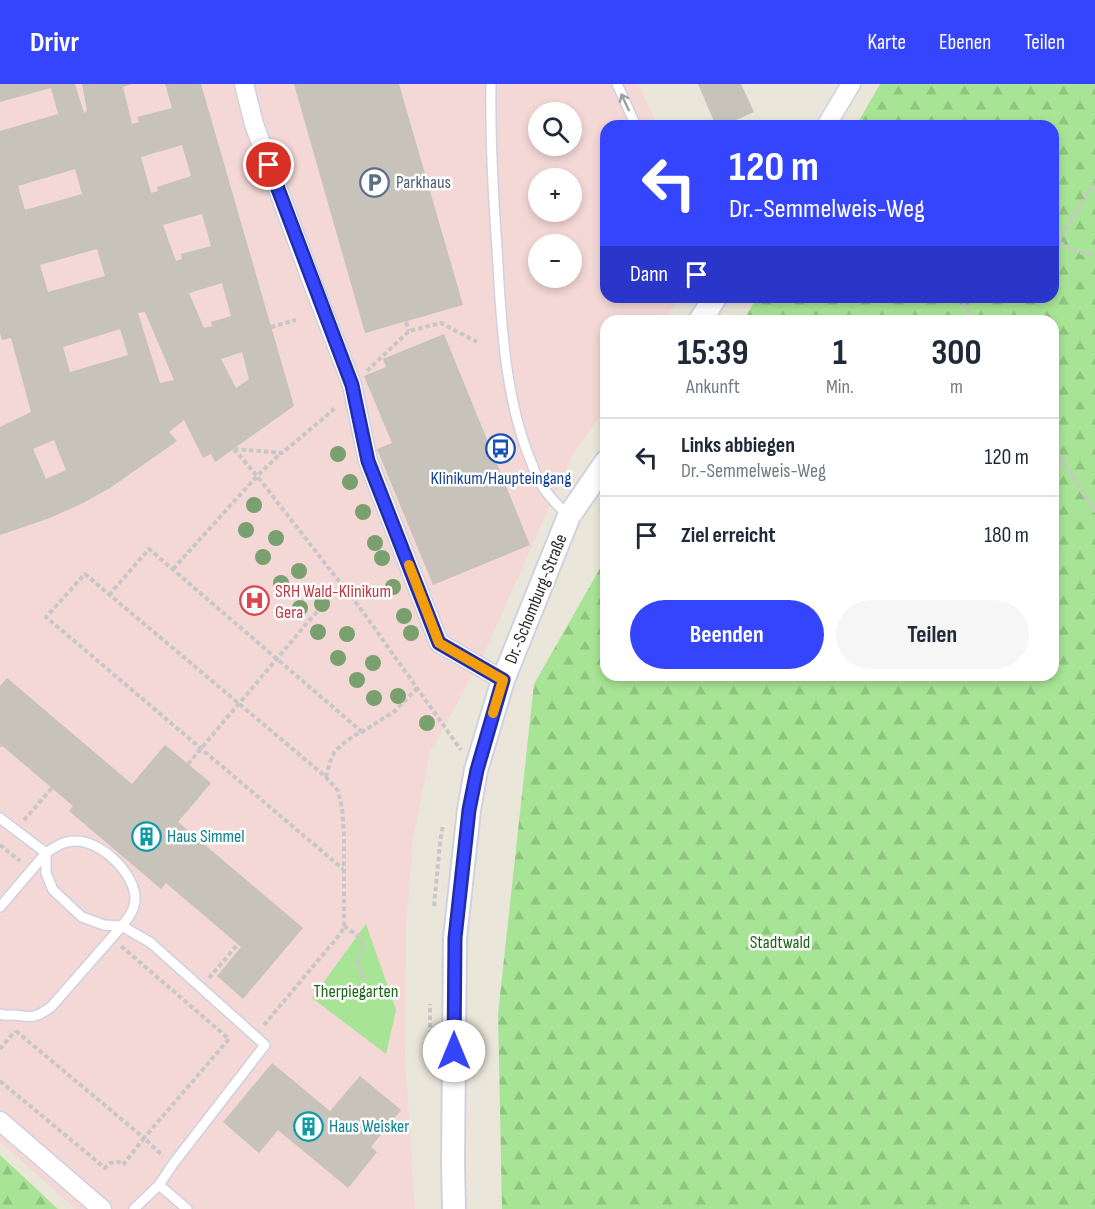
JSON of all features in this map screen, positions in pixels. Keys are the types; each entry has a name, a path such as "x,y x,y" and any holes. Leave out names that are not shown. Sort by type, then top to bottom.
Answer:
{"street":[{"path":"244,84 254,124 352,385 368,461 439,643 503,680"},
{"path":"830,120 851,84"},
{"name":"Dr.-Schomburg-Straße","path":"454,1209 455,938 469,810 477,770 503,680 569,516 600,471"},
{"path":"0,1121 102,1209"}],"lane":[{"path":"491,84 491,157 498,274 503,338 514,407 524,447 540,484 569,516"},
{"path":"617,84 633,120"},
{"path":"0,818 46,853"},
{"path":"0,907 46,853 58,845 73,841 87,842 110,856 123,869 132,887 135,900 132,914 123,926 51,1007 40,1015 27,1018 1,1014"},
{"path":"46,853 46,873 53,890 82,917 104,925 123,926 151,943 265,1045 159,1185 134,1209"},
{"path":"159,1185 187,1209"}],"path":[{"path":"1059,240 1095,184"},
{"path":"1059,242 1078,252 1095,255"},
{"path":"271,327 296,320"},
{"path":"406,322 409,331"},
{"path":"234,449 363,612 477,770"},
{"path":"173,569 257,476 282,453"},
{"path":"1059,455 1095,512"},
{"path":"109,595 149,549 362,732"},
{"path":"254,1036 341,933 344,926 344,834 338,791 326,777 85,574 46,617 343,869"},
{"path":"188,764 342,585"},
{"path":"326,777 335,751 355,735 395,711 417,688"},
{"path":"15,830 52,788"},
{"path":"0,844 31,870"},
{"path":"344,926 358,936 364,948 357,961 365,982"},
{"path":"0,1081 105,1168 110,1163 119,1162 123,1165 229,1039 112,938"},
{"path":"201,988 238,944"},
{"path":"1,1014 10,1027 173,1164"},
{"path":"0,1048 15,1031"}],"shaded area":[{"name":"SRH Wald-Klinikum Gera","path":"0,84 638,84 655,120 600,120 600,303 676,303 668,315 600,315 600,416 573,454 483,656 430,752 413,840 406,929 405,1059 415,1209 75,1209 0,1142"}],"green space":[{"name":"Stadtwald","path":"880,84 1095,84 1095,1209 502,1209 498,1014 534,684 600,568 600,681 1059,681 1059,315 746,315 754,303 1059,303 1059,120 859,120"},
{"name":"Therpiegarten","path":"366,924 396,1010 386,1054 312,998"},
{"path":"0,1155 58,1209 0,1209"}],"building":[{"path":"0,84 75,84 84,113 87,111 82,84 132,84 123,87 132,124 139,122 137,117 172,108 165,84 201,84 294,406 215,462 211,454 203,458 184,420 169,432 177,441 110,488 50,518 0,535 0,427 31,412 11,338 2,340 0,333 0,131 58,114 51,88 0,102","holes":["182,145 191,176 157,187 158,191 151,193 141,157","75,169 82,194 25,210 18,186","202,214 211,246 181,254 182,259 176,261 163,225","97,249 105,276 48,292 40,265","222,283 231,316 211,322 212,326 204,328 189,293","145,312 174,380 160,383 138,313","120,329 128,355 70,372 63,347","242,352 249,379 236,388 221,359","54,440 66,470 46,479 33,449"]},
{"name":"Parkhaus","path":"294,84 399,84 463,305 365,333"},
{"path":"698,84 741,84 754,112 736,120 713,120"},
{"path":"444,334 530,545 433,585 377,449 392,443 364,376 386,367 383,359"},
{"name":"Haus Simmel","path":"7,678 132,784 165,745 211,783 178,822 303,928 243,999 217,976 241,947 166,883 161,889 69,811 73,806 0,744 0,686"},
{"name":"Haus Weisker","path":"272,1063 330,1111 360,1076 401,1110 371,1147 377,1152 348,1188 278,1130 259,1153 223,1122"}],"slow traffic":[{"path":"409,565 439,643 503,680 493,713"}],"place":[{"name":"Parkhaus","path":"375,182"},
{"name":"Klinikum/Haupteingang","path":"501,449"},
{"name":"SRH Wald-Klinikum Gera","path":"254,601"},
{"name":"Haus Simmel","path":"146,836"},
{"name":"Haus Weisker","path":"308,1126"}],"route":[{"path":"269,165 352,385 368,461 439,643 503,680 477,770 469,810 455,938 454,1051"}]}
